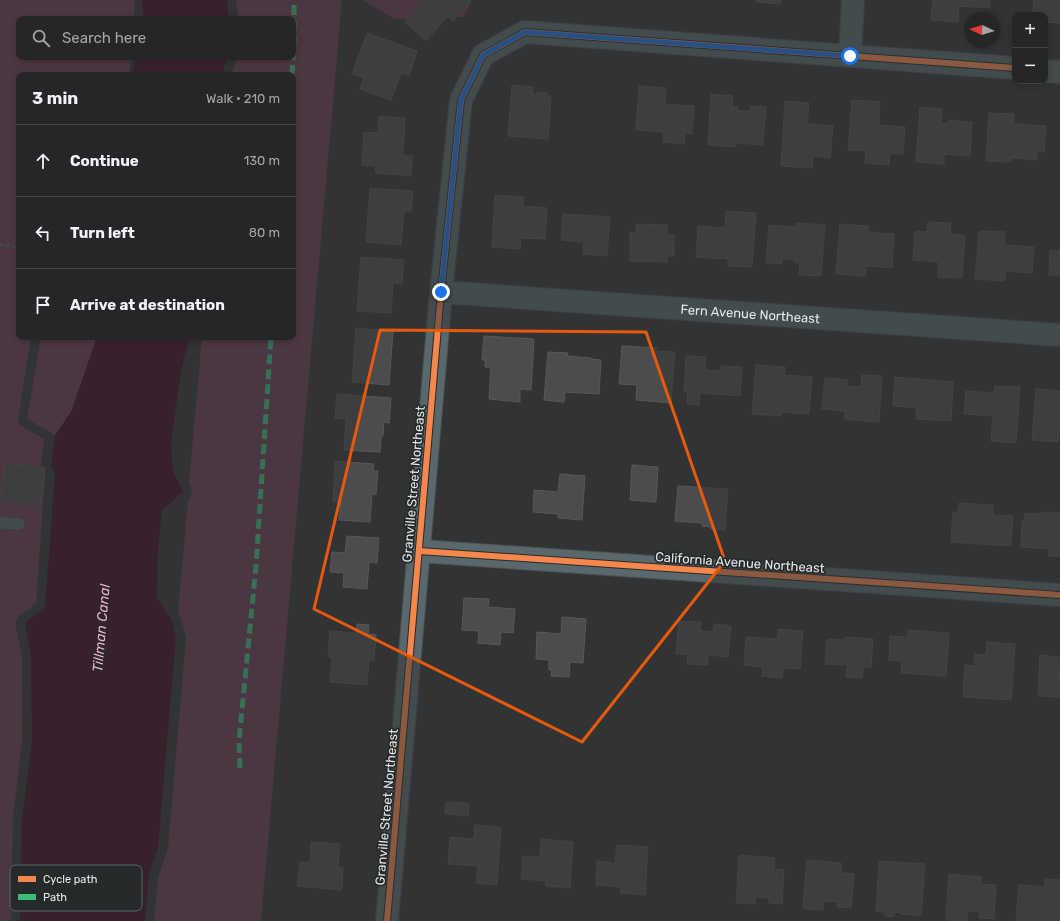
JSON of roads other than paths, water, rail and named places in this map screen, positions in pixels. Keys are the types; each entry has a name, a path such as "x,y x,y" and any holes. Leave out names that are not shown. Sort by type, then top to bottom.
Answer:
{"street":[{"path":"853,0 850,56 1012,68"},
{"name":"Granville Street Northeast","path":"387,921 441,292 461,100 483,55 525,32 850,56"},
{"path":"1048,71 1060,72"},
{"name":"Fern Avenue Northeast","path":"441,292 1060,335"},
{"name":"California Avenue Northeast","path":"419,551 1060,595"}],"lane":[{"path":"0,524 19,524"}],"water":[{"path":"142,0 227,0 229,16 144,16"},
{"path":"136,60 226,60 223,72 132,72"},
{"name":"Tillman Canal","path":"96,340 188,340 180,377 171,445 173,471 183,492 162,510 158,549 157,597 172,621 176,637 158,847 149,876 145,921 20,921 20,911 142,911 142,865 21,865 22,818 32,741 31,656 25,623 45,607 55,474 51,466 55,435 71,412"}]}
